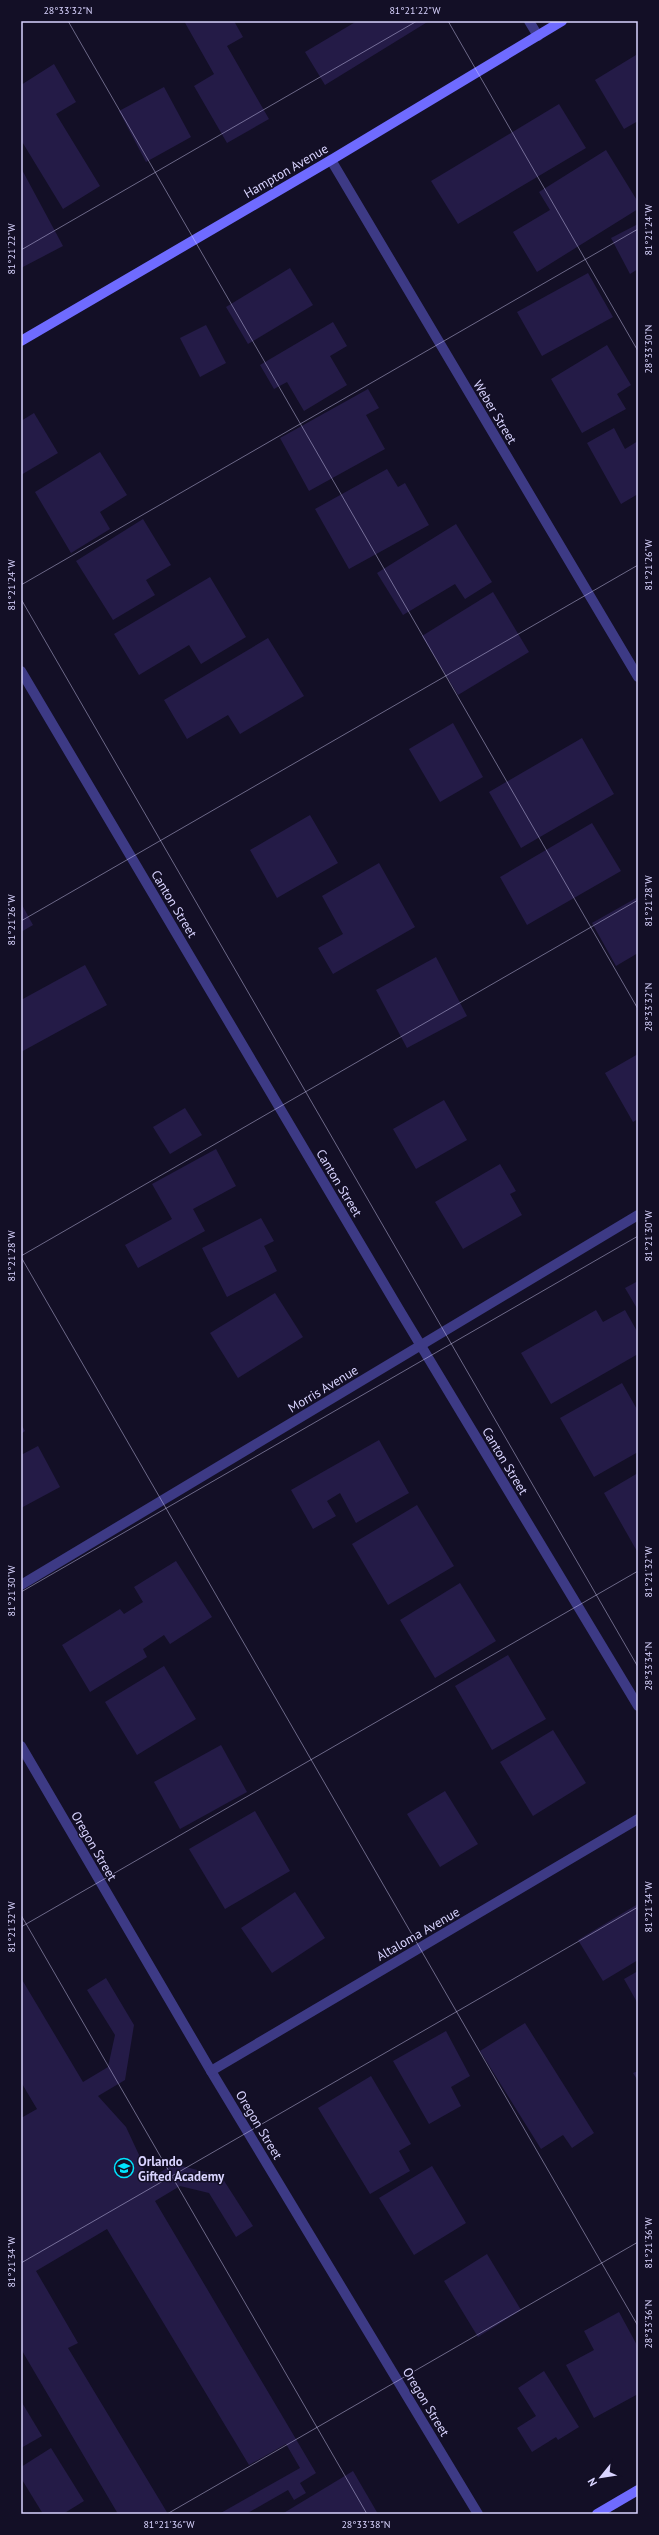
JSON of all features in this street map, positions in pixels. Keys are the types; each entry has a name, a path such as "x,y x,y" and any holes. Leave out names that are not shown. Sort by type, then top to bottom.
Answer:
{"street":[{"path":"529,21 538,36"},
{"name":"Hampton Avenue","path":"21,341 331,160 562,21"},
{"name":"Weber Street","path":"331,160 638,677"},
{"name":"Canton Street","path":"21,671 421,1346 638,1706"},
{"name":"Morris Avenue","path":"21,1585 638,1215"},
{"name":"Oregon Street","path":"21,1746 211,2071 478,2514"},
{"name":"Altaloma Avenue","path":"211,2071 638,1819"},
{"path":"597,2514 638,2490"}],"building":[{"path":"184,21 234,21 243,37 227,46 269,119 227,143 194,86 214,74"},
{"path":"357,21 429,21 325,85 305,52"},
{"path":"636,55 638,121 624,129 595,80"},
{"path":"54,64 76,102 56,114 100,186 63,209 21,140 21,85"},
{"path":"164,87 191,137 146,162 119,111"},
{"path":"559,104 586,148 458,224 431,181"},
{"path":"606,150 638,202 638,209 537,272 513,232 550,210 539,192"},
{"path":"21,168 63,246 21,268"},
{"path":"638,224 638,269 630,274 611,238"},
{"path":"290,268 313,305 248,344 226,307"},
{"path":"588,273 613,317 542,356 517,312"},
{"path":"333,322 347,346 330,356 347,385 304,411 287,382 274,389 260,365"},
{"path":"206,325 226,363 200,377 180,338"},
{"path":"607,345 631,385 617,394 626,409 582,433 551,379"},
{"path":"368,389 379,408 366,415 385,449 309,491 280,438"},
{"path":"34,413 58,453 21,475 21,421"},
{"path":"614,428 625,449 638,441 638,494 621,504 587,443"},
{"path":"100,452 127,495 100,512 110,529 71,553 35,492"},
{"path":"387,469 398,487 405,483 429,525 349,569 315,509"},
{"path":"143,519 171,565 146,580 155,595 113,620 76,561"},
{"path":"456,524 492,582 465,599 455,584 403,615 377,573"},
{"path":"210,577 246,637 201,664 189,645 139,675 114,634"},
{"path":"493,592 529,652 458,695 422,636"},
{"path":"268,638 304,696 240,734 228,715 187,739 164,700"},
{"path":"453,723 483,777 440,802 409,749"},
{"path":"582,738 614,794 521,848 489,792"},
{"path":"310,815 338,863 277,898 250,850"},
{"path":"592,823 621,871 527,925 500,877"},
{"path":"379,863 415,927 333,974 318,948 343,934 322,896"},
{"path":"638,897 638,953 616,966 592,923"},
{"path":"21,903 33,925 21,932"},
{"path":"436,957 467,1016 407,1048 376,990"},
{"path":"85,965 107,1005 21,1052 21,1000"},
{"path":"638,1054 638,1119 633,1122 605,1073"},
{"path":"444,1100 467,1140 416,1169 393,1129"},
{"path":"185,1108 202,1135 170,1154 153,1127"},
{"path":"216,1149 236,1186 193,1209 205,1231 138,1268 125,1245 172,1219 152,1184"},
{"path":"500,1164 516,1191 510,1194 522,1215 463,1249 435,1202"},
{"path":"261,1218 274,1241 264,1246 277,1271 227,1297 202,1248"},
{"path":"638,1281 638,1310 625,1288"},
{"path":"275,1293 303,1337 238,1378 210,1333"},
{"path":"596,1310 603,1322 625,1310 638,1333 638,1354 551,1404 521,1353"},
{"path":"622,1383 638,1411 638,1452 594,1477 560,1418"},
{"path":"21,1424 25,1431 21,1434"},
{"path":"379,1440 409,1493 356,1523 340,1493 327,1501 336,1516 313,1529 291,1490"},
{"path":"38,1446 60,1487 21,1508 21,1455"},
{"path":"638,1473 638,1553 604,1493"},
{"path":"417,1505 454,1566 388,1605 352,1544"},
{"path":"176,1561 212,1617 170,1644 164,1635 143,1649 147,1657 90,1692 62,1645 120,1609 124,1614 143,1602 134,1587"},
{"path":"460,1583 496,1641 435,1678 400,1620"},
{"path":"508,1655 546,1719 492,1750 455,1686"},
{"path":"164,1666 196,1719 137,1755 105,1702"},
{"path":"553,1730 586,1783 533,1816 500,1762"},
{"path":"221,1745 247,1792 180,1829 154,1782"},
{"path":"445,1791 478,1844 440,1867 407,1814"},
{"path":"255,1811 290,1871 225,1909 189,1849"},
{"path":"295,1892 325,1938 272,1973 241,1928"},
{"path":"638,1904 638,1960 603,1981 578,1940"},
{"path":"638,1971 638,2004 624,1979"},
{"path":"21,1978 83,2082 108,2067 115,2035 87,1990 106,1978 134,2025 125,2080 98,2096 126,2127 140,2157 147,2180 174,2164 221,2176 253,2226 236,2237 209,2193 180,2186 155,2201 316,2473 300,2483 306,2493 294,2500 288,2490 246,2514 219,2514 300,2468 286,2444 249,2465 107,2229 36,2271 78,2343 68,2348 168,2514 118,2514 21,2349 21,2118 37,2109 21,2082"},
{"path":"525,2023 594,2133 572,2148 563,2135 541,2149 480,2051"},
{"path":"446,2031 470,2076 451,2087 461,2106 429,2124 393,2061"},
{"path":"638,2071 638,2081 633,2073"},
{"path":"371,2076 411,2144 399,2151 410,2171 370,2194 318,2108"},
{"path":"432,2166 466,2223 414,2255 379,2198"},
{"path":"487,2254 521,2310 478,2337 444,2281"},
{"path":"619,2312 638,2347 638,2394 594,2418 566,2365 594,2350 584,2331"},
{"path":"544,2371 579,2427 558,2440 556,2437 532,2452 517,2428 536,2416 518,2388"},
{"path":"21,2401 42,2436 21,2448"},
{"path":"51,2448 84,2501 63,2514 43,2514 21,2478 21,2467"},
{"path":"353,2471 378,2514 282,2514"}],"place":[{"name":"Orlando Gifted Academy","path":"124,2168"}]}
